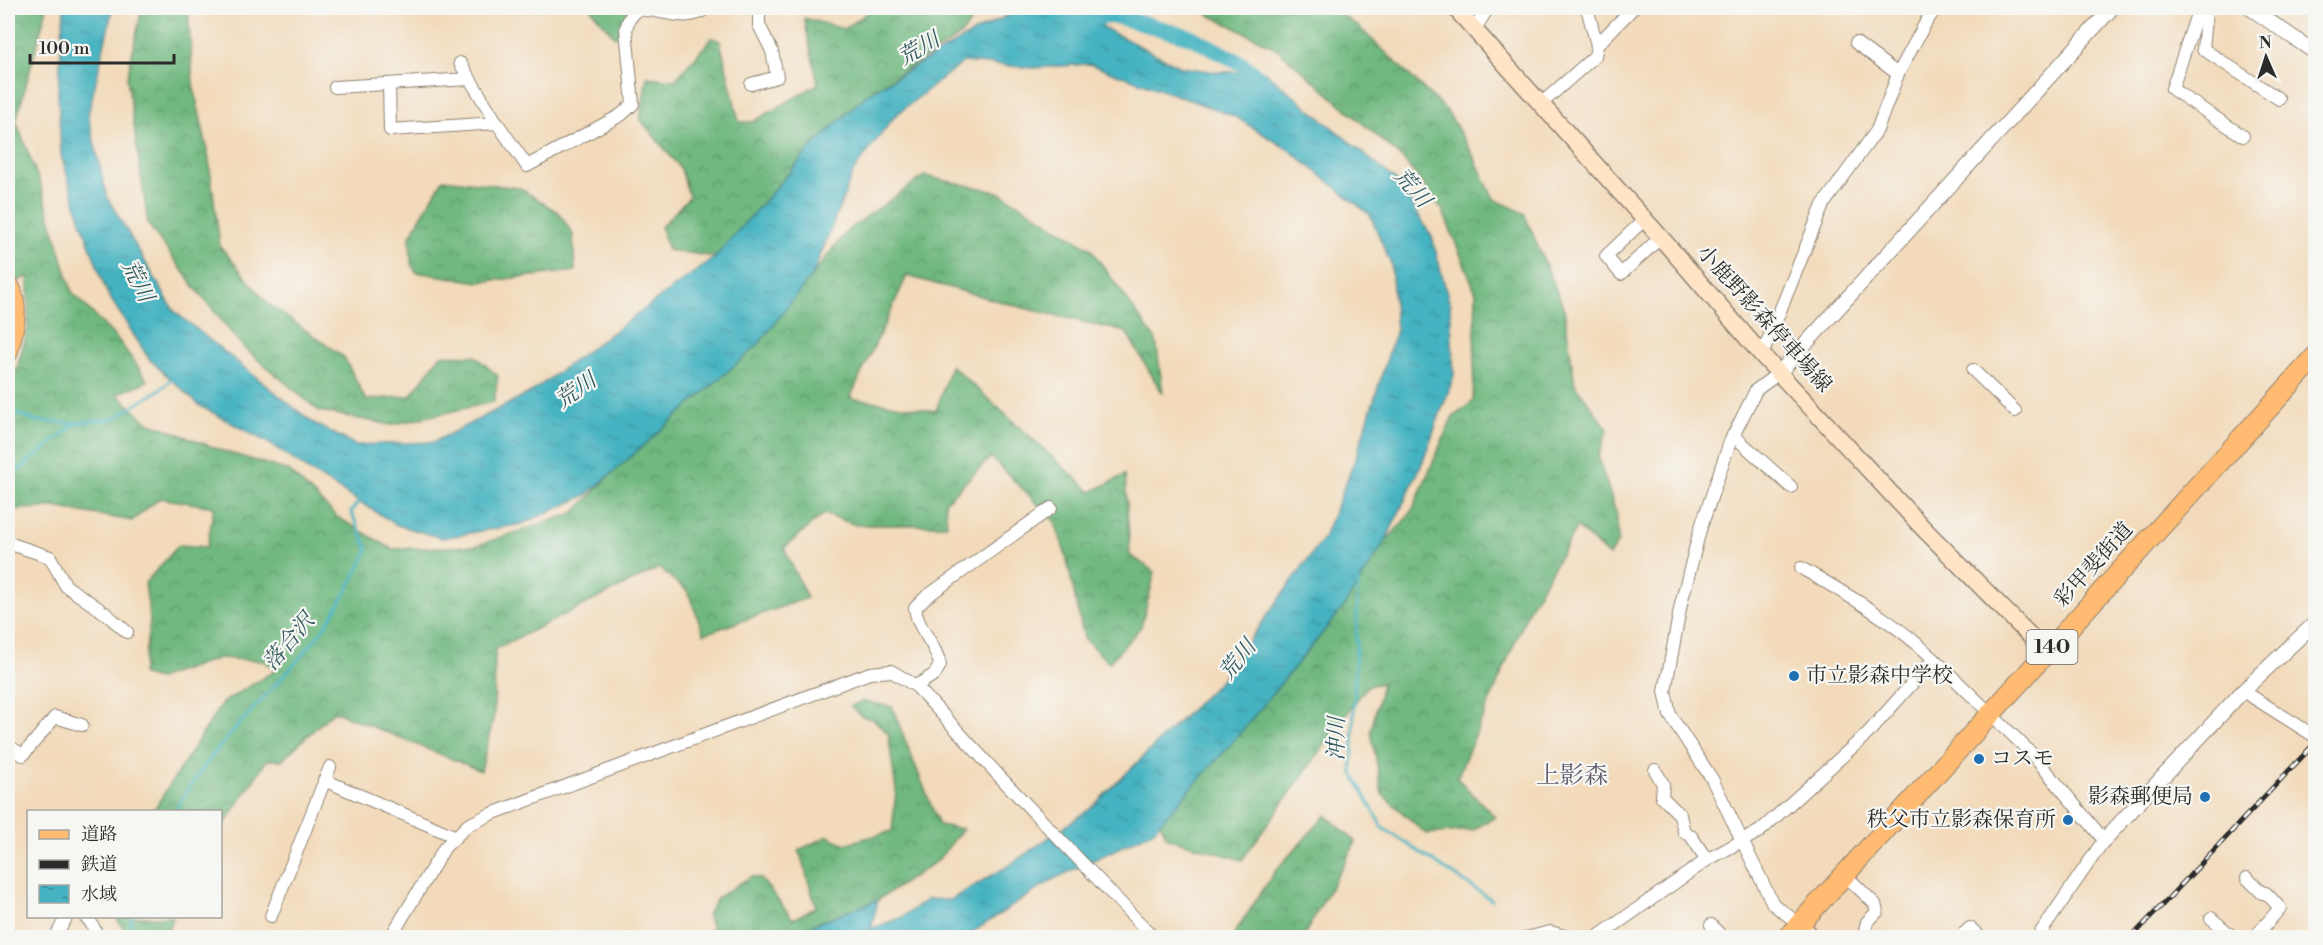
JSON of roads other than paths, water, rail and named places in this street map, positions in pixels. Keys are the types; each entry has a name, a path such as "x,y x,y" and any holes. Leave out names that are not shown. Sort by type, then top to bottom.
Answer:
{"highway":[{"name":"彩甲斐街道","path":"1793,931 2316,356"}],"main road":[{"name":"小鹿野影森停車場線","path":"1455,8 1661,237 1762,355 1924,529 2047,652"},
{"path":"8,283 14,300 15,316 8,354"},
{"path":"1793,931 1813,938"}],"street":[{"path":"460,63 527,166 621,115 633,104 626,29 629,19 637,10 647,9 689,16 700,13 706,8"},
{"path":"751,84 777,77 772,51 759,25 759,8"},
{"path":"1475,29 1488,8"},
{"path":"1542,103 1595,56 1597,45 1587,8"},
{"path":"1597,45 1633,8"},
{"path":"1762,355 1823,205 1877,130 1898,74 1936,8"},
{"path":"1793,931 1773,904 1712,779 1670,715 1665,691 1681,604 1700,530 1733,435 1756,390 1779,373 2112,8"},
{"path":"2250,8 2316,53"},
{"path":"2199,9 2206,19 2203,49 2279,99"},
{"path":"2199,9 2172,89 2243,136"},
{"path":"1856,43 1898,74"},
{"path":"335,87 470,79"},
{"path":"388,84 390,130 497,123"},
{"path":"1645,219 1606,256 1621,274 1661,237"},
{"path":"1973,370 2015,411"},
{"path":"1733,435 1791,487"},
{"path":"916,687 935,674 940,665 938,652 916,617 915,608 926,597 1051,508"},
{"path":"8,543 50,557 66,586 105,613 127,632"},
{"path":"1801,568 1853,597 1892,624 1934,659 2040,762 2104,840"},
{"path":"2037,938 2104,840 2243,691 2316,622"},
{"path":"1596,938 1707,860 1760,831 1868,733 1934,659"},
{"path":"390,938 445,847 468,825 491,814 870,674 891,671 901,675 916,687 1154,938"},
{"path":"2243,691 2316,737"},
{"path":"8,746 23,754 55,717 82,725"},
{"path":"271,916 330,767"},
{"path":"1655,770 1663,784 1662,797 1680,815 1684,832 1690,836 1707,860"},
{"path":"324,780 454,836"},
{"path":"1844,874 1875,904 1876,912 1867,922 1863,938"},
{"path":"2247,878 2280,908 2254,938"},
{"path":"56,936 66,918"},
{"path":"86,918 99,938"},
{"path":"2211,918 2234,938"},
{"path":"1711,925 1723,938"},
{"path":"1959,938 1970,928 1981,938"},
{"path":"1526,938 1550,932 1572,938"}],"water":[{"path":"64,8 113,8 88,115 107,197 174,311 312,422 355,445 434,442 531,392 715,257 810,149 867,94 969,35 1022,8 1090,8 1104,28 1181,67 1217,72 1265,72 1398,182 1432,237 1450,305 1454,376 1421,466 1386,540 1343,608 1232,743 1152,832 1052,880 965,937 791,937 799,930 878,900 871,929 902,917 928,899 950,900 1008,866 1091,808 1219,682 1324,537 1356,457 1396,330 1391,264 1370,215 1289,150 1234,116 1089,64 1033,68 963,62 895,116 854,170 813,274 758,345 587,495 522,524 442,538 397,525 270,444 200,406 149,359 107,293 81,221 61,155 58,92"}],"waterway":[{"name":"荒川","path":"1076,18 1116,16 1191,37 1242,64 1267,85"},
{"path":"8,410 35,421 76,423 113,419 161,389 173,378"},
{"path":"8,479 76,423"},
{"name":"落合沢","path":"176,810 220,746 309,647 342,600 368,549 351,512 360,499"},
{"name":"沖川","path":"1358,581 1352,772 1383,828 1492,900"},
{"name":"落合沢","path":"129,938 132,918"}],"railway":[{"path":"2131,938 2316,742"}],"place":[{"name":"市立影森中学校","path":"1794,676"},
{"name":"コスモ","path":"1979,759"},
{"name":"影森郵便局","path":"2205,797"},
{"name":"秩父市立影森保育所","path":"2068,820"}],"district":[{"name":"上影森","path":"1572,776"}]}
